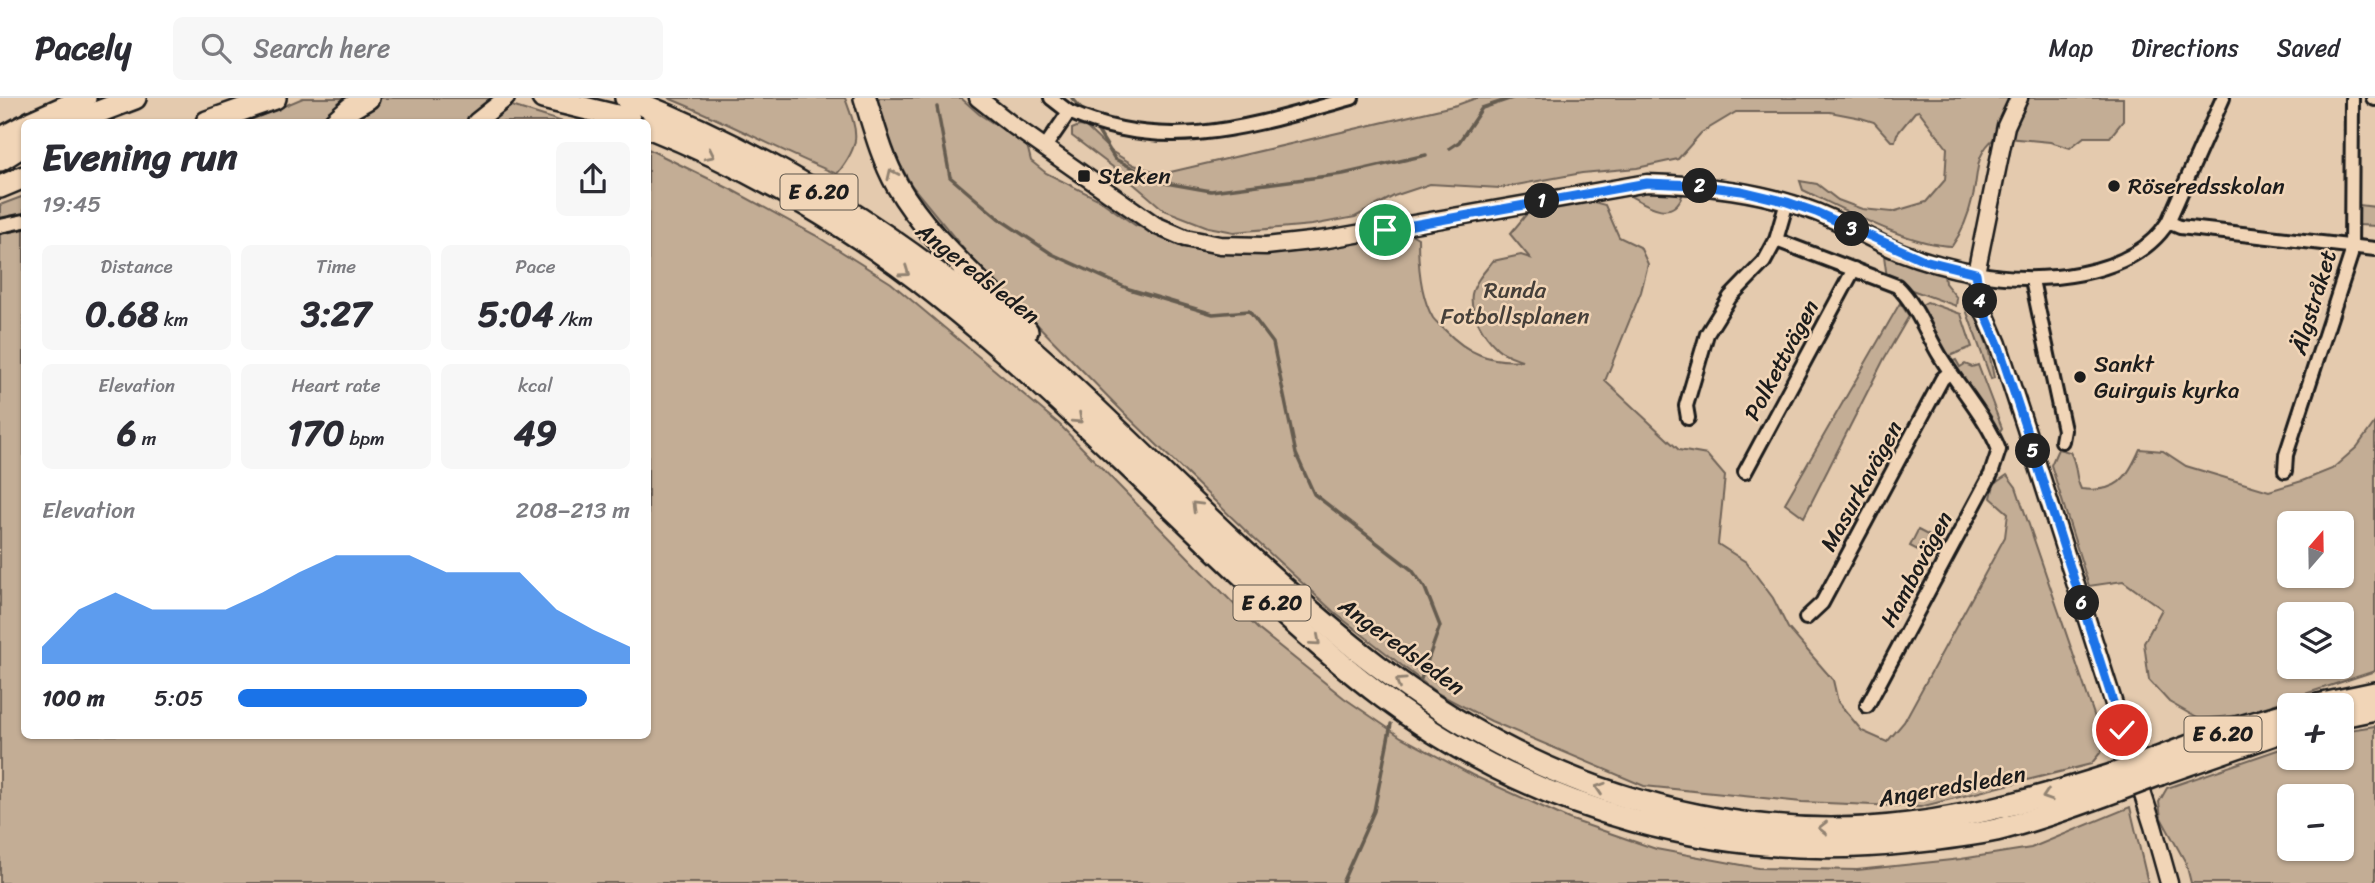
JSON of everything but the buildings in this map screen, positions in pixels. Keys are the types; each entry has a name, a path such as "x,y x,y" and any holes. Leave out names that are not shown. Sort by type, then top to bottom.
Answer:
{"highway":[{"path":"38,119 85,98"},
{"path":"80,119 135,98"},
{"path":"216,119 275,98"},
{"path":"338,119 368,98"},
{"path":"543,98 623,119"},
{"name":"Angeredsleden","path":"573,98 628,119"},
{"name":"Angeredsleden","path":"626,98 686,122 748,152 859,216 962,292 1095,407 1268,574 1372,662 1496,743 1584,783 1676,811 1770,826 1847,827 1909,824 2029,802 2115,782"},
{"path":"865,98 884,155 906,199 937,238 999,300 1095,407"},
{"path":"0,139 21,128"},
{"name":"Angeredsleden","path":"651,129 776,189 852,236 934,293 1072,412 1264,595 1346,667 1421,723 1472,754 1525,782 1571,801 1664,829 1769,846 1862,848 1995,830 2159,766 2277,732"},
{"path":"0,160 21,147"},
{"path":"0,187 21,178"},
{"path":"2354,697 2375,693"},
{"path":"2354,713 2375,709"},
{"name":"Angeredsleden","path":"2159,766 2240,727 2277,716"}],"street":[{"path":"481,119 506,98"},
{"path":"978,98 1155,225 1185,238 1220,245 1266,246 1328,239 1647,183 1695,185 1742,191 1787,202 1816,212 1911,256 1976,273 2032,280 2089,271 2134,254 2155,240 2168,222 2223,98"},
{"path":"1051,98 1069,112 1111,128 1157,135 1239,128 1352,98"},
{"path":"2019,98 2006,126 1976,273 1980,302 1998,344 2025,426 2169,883"},
{"name":"Älgstråket","path":"2286,471 2286,455 2352,247 2352,98"},
{"path":"1045,147 1069,112"},
{"path":"1688,418 1686,406 1707,334 1730,297 1764,262 1776,240 1787,202"},
{"path":"0,226 21,222"},
{"path":"2168,222 2180,227 2375,249"},
{"path":"1776,240 1897,286 1906,294 1950,372"},
{"name":"Polkettvägen","path":"1745,472 1854,269"},
{"path":"2032,280 2063,425 2062,441"},
{"name":"Hambovägen","path":"1867,706 1998,458 1999,450 1992,435 1950,372"},
{"name":"Masurkavägen","path":"1806,618 1822,603 1942,379 1950,372"}],"green space":[{"path":"303,98 486,98 553,119 253,119"},
{"path":"668,98 845,98 855,129 854,146 837,174"},
{"name":"Runda Fotbollsplanen","path":"875,98 961,98 979,114 1027,145 1031,161 1046,173 1098,199 1135,225 1194,247 1320,247 1411,234 1418,238 1419,268 1433,318 1462,345 1480,355 1500,360 1522,360 1499,350 1478,323 1472,294 1478,280 1493,261 1521,255 1530,258 1510,234 1530,210 1590,201 1605,205 1619,237 1640,247 1648,264 1641,292 1605,381 1679,450 1707,455 1725,476 1718,544 1746,562 1773,598 1788,628 1833,680 1838,702 1862,731 1887,742 1904,722 2005,537 2008,513 1991,498 1994,484 2007,475 2016,487 2105,747 2091,764 1920,807 1802,802 1644,786 1491,721 1437,693 1336,614 1251,536 1123,412 966,252 912,186 886,139"},
{"path":"1476,98 2123,98 2123,121 2110,137 2084,137 2070,148 2050,142 1996,137 1984,150 1978,164 1969,209 1952,246 1916,240 1876,225 1803,190 1800,181 1817,184 1838,200 1862,209 1892,212 1926,202 1945,180 1947,148 1919,111 1915,112 1897,134 1895,141 1891,141 1874,122 1830,112 1736,112 1701,133 1678,159 1637,168 1582,173 1500,188 1430,184 1394,196 1355,217 1312,225 1234,232 1208,227 1164,210 1072,136 1072,129 1086,127 1111,151 1134,165 1162,174 1457,105"},
{"path":"651,150 815,235 891,283 1059,424 1258,629 1344,698 1401,737 1472,775 1569,819 1656,849 1758,868 1857,870 1961,859 2031,848 2130,807 2148,883 0,883 0,205 21,197 21,739 651,739"},
{"path":"1641,190 1680,192 1682,196 1672,208 1659,209 1630,196 1629,193"},
{"path":"2359,205 2375,207 2375,226 2359,225"},
{"path":"1884,256 1944,274 1945,283 1957,298 1956,306 1887,278"},
{"path":"1968,297 1988,347 1994,378 1991,379 1964,304"},
{"path":"1927,302 1961,314 1972,347 1947,357 1918,307"},
{"path":"1900,303 1909,316 1884,359 1804,517 1785,503"},
{"path":"1956,360 1960,367 1965,364 1972,367 1978,365 2002,428 2000,431 1993,430 1950,362"},
{"path":"2375,422 2375,671 2354,678 2354,602 2277,602 2277,679 2351,679 2308,693 2277,693 2277,703 2241,715 2199,719 2169,702 2149,680 2144,643 2162,609 2123,581 2089,586 2051,465 2058,449 2070,452 2081,489 2093,490 2119,482 2130,469 2140,449 2163,451 2186,466 2269,491 2332,469 2357,447"},
{"path":"1918,530 1943,543 1935,559 1910,546"},
{"path":"2375,726 2375,883 2191,883 2186,863 2161,818 2159,802 2167,788 2277,750 2277,770 2354,770 2354,729"}],"waterway":[{"path":"1072,98 1080,107"},
{"path":"1450,148 1459,142 1482,108 1512,98"},
{"path":"937,107 950,177 998,218 1052,254 1129,289 1213,314 1249,311 1273,343 1296,454 1314,494 1412,570 1425,588 1440,626 1421,679"},
{"path":"1096,128 1115,159 1160,182 1211,191 1343,174 1426,155"},
{"path":"1342,883 1374,811 1391,724"}],"place":[{"name":"Steken","path":"1084,176"},
{"name":"Röseredsskolan","path":"2114,186"},
{"name":"Sankt Guirguis kyrka","path":"2080,377"}],"route":[{"path":"1385,230 1647,183 1695,185 1742,191 1787,202 1816,212 1899,251 1976,273 1980,302 1998,344 2122,730"}]}
